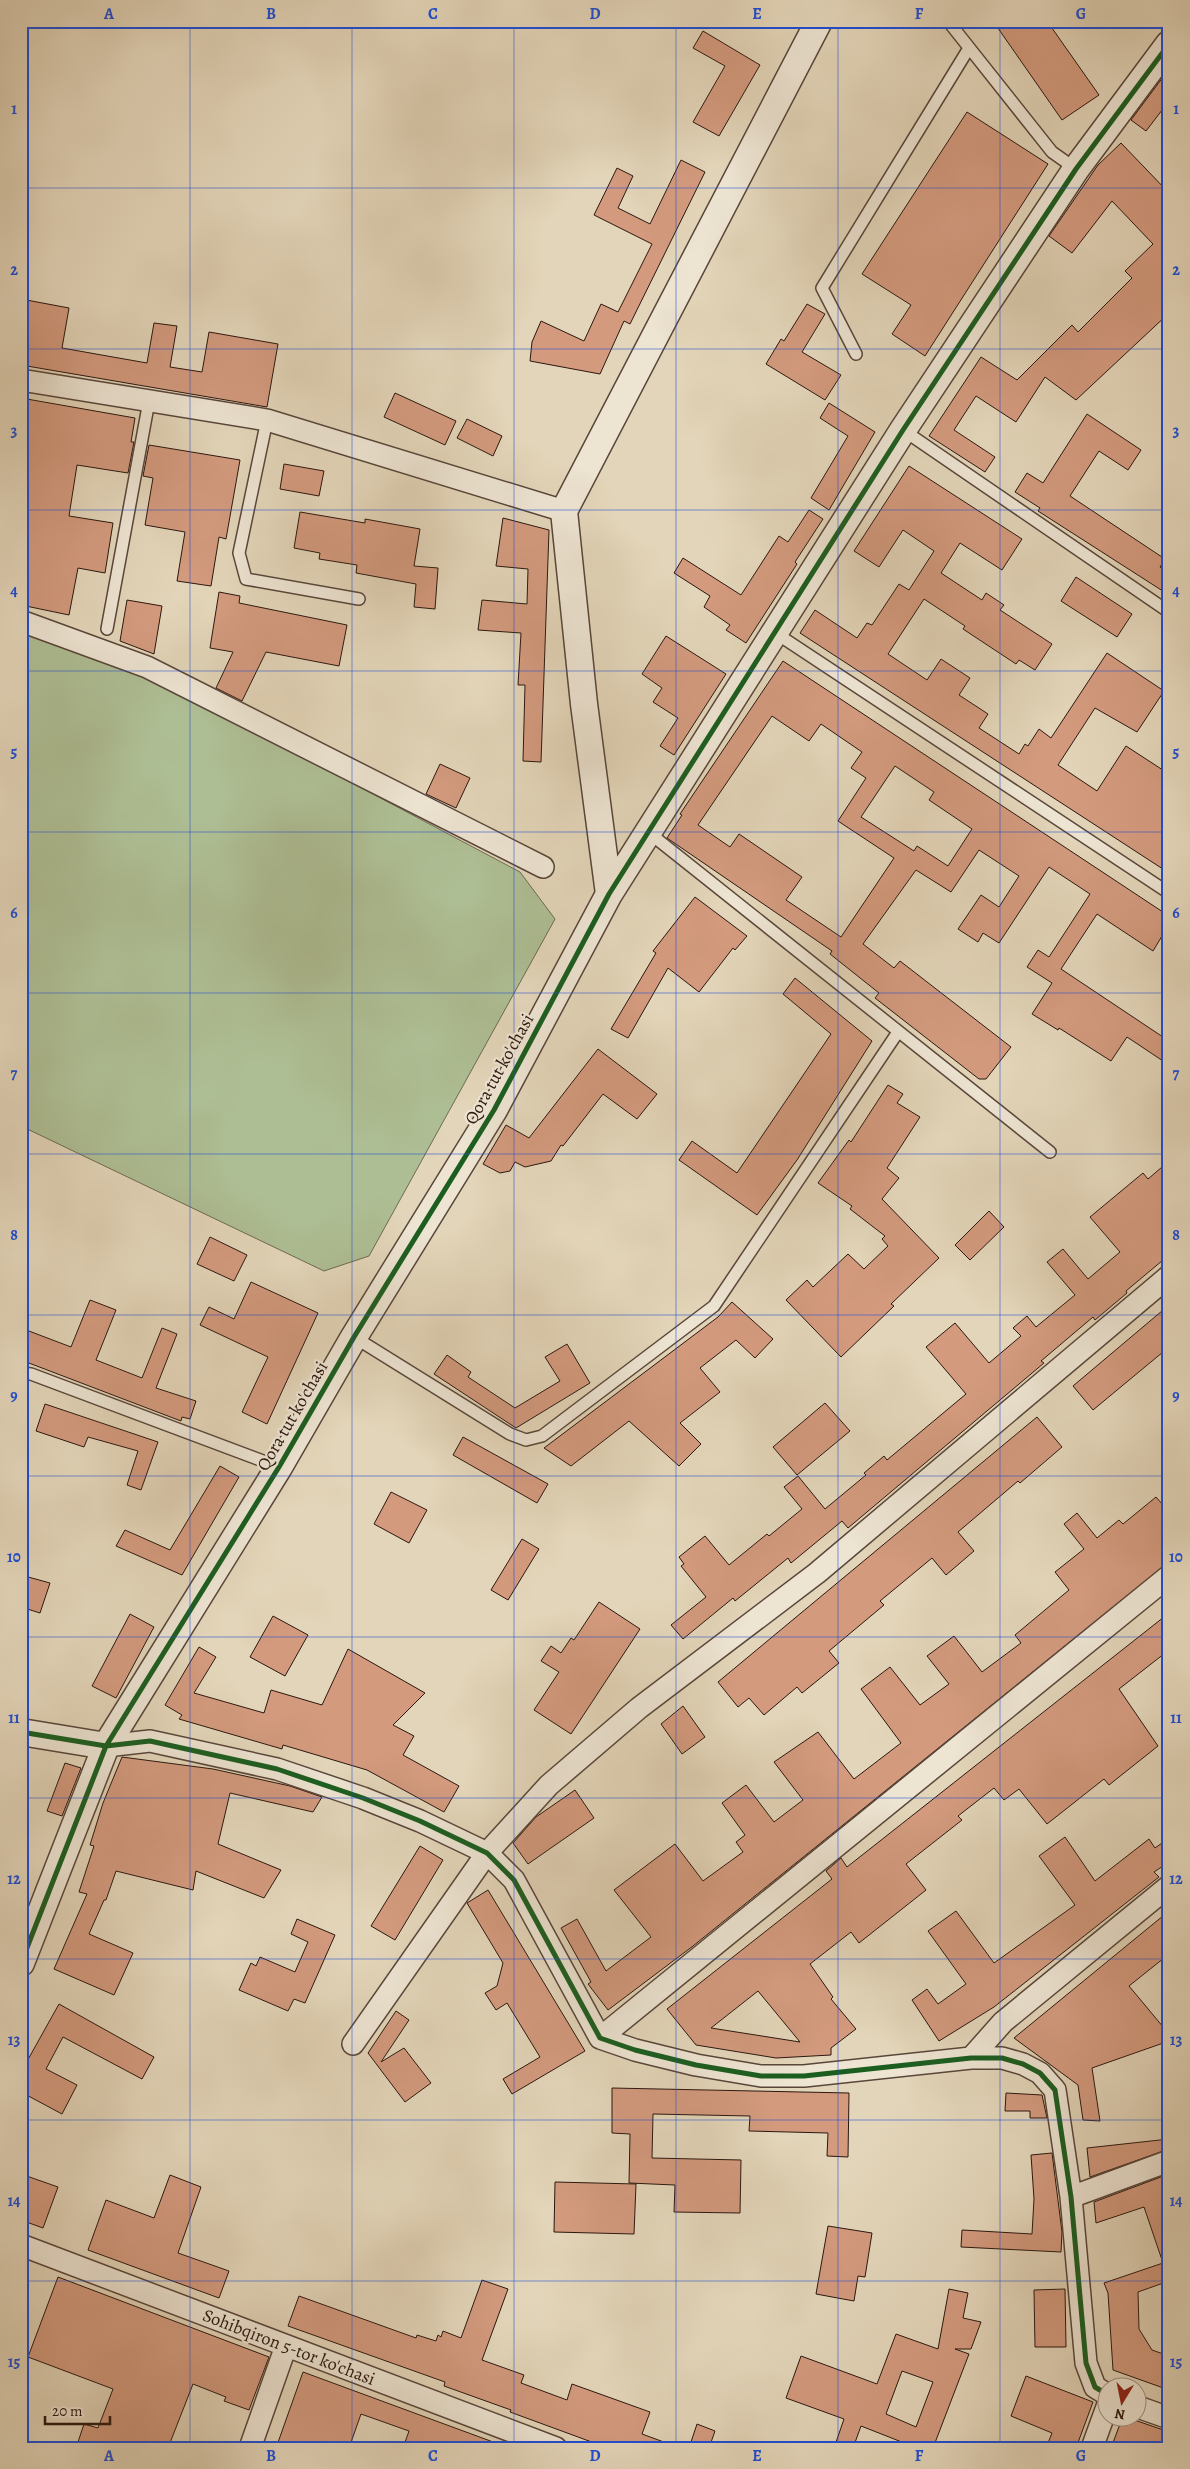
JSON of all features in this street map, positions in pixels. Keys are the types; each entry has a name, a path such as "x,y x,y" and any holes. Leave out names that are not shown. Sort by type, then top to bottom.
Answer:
{"street":[{"path":"608,894 584,704 564,511 819,21"},
{"name":"Qora tut ko'chasi","path":"21,1962 106,1746 278,1467 354,1337 494,1110 608,894 902,430 1076,169 1169,44"},
{"path":"21,380 267,420 564,511"},
{"path":"21,621 147,667 543,867"},
{"path":"352,2044 487,1853 549,1785 639,1708 817,1573 1169,1276"},
{"path":"600,2038 1169,1576"},
{"path":"21,1732 106,1746 150,1741 277,1769 371,1801 487,1853 514,1880 600,2038 635,2050 696,2065 761,2076 804,2076 971,2058 1002,2058 1023,2064 1040,2073 1055,2090 1070,2197 1086,2363 1095,2387 1098,2389"},
{"path":"971,2058 1003,2022 1169,1886"},
{"path":"1070,2197 1169,2162"},
{"name":"Sohibqiron 5-tor ko'chasi","path":"21,2245 556,2448"},
{"path":"250,2448 286,2346"},
{"path":"1148,2411 1169,2418"},
{"path":"1092,2448 1100,2426"}],"lane":[{"path":"948,21 1052,152 1076,169"},
{"path":"856,354 822,288 970,48"},
{"path":"107,629 149,401"},
{"path":"267,420 239,553 246,579 359,600"},
{"path":"902,430 1169,612"},
{"path":"774,632 1169,892"},
{"path":"647,831 1050,1152"},
{"path":"354,1337 510,1434 526,1440 542,1436 714,1306 898,1032"},
{"path":"21,1373 30,1374 278,1467"}],"green space":[{"path":"21,632 141,671 520,872 555,919 369,1256 324,1271 21,1126"}],"building":[{"path":"993,21 1047,21 1099,95 1062,120"},
{"path":"703,31 760,65 719,136 693,122 725,66 693,48"},
{"path":"1169,69 1169,101 1146,131 1131,120"},
{"path":"967,112 1048,164 925,356 892,334 911,305 862,274"},
{"path":"1121,143 1169,193 1169,313 1076,400 1045,377 1016,422 976,396 954,430 995,457 985,472 929,436 981,357 1017,380 1072,325 1078,332 1132,278 1125,271 1153,244 1112,201 1072,253 1049,236 1098,165"},
{"path":"681,160 705,172 630,324 624,321 600,374 530,361 532,342 541,321 584,341 601,304 618,312 652,244 594,215 617,168 633,176 618,208 650,224"},
{"path":"21,299 69,308 62,348 147,363 154,323 177,326 170,367 202,372 209,332 278,344 267,407 21,365"},
{"path":"807,304 825,314 802,352 841,375 825,400 766,364 781,339 784,341"},
{"path":"395,393 456,421 445,445 384,417"},
{"path":"21,398 135,418 131,442 134,442 128,473 77,465 69,516 113,523 105,573 78,568 69,615 21,605"},
{"path":"829,403 875,432 829,510 811,498 848,436 820,418"},
{"path":"1087,414 1141,450 1128,470 1099,451 1070,496 1165,559 1160,567 1169,572 1169,595 1038,511 1040,508 1015,492 1027,473 1043,483"},
{"path":"467,419 502,436 493,456 457,438"},
{"path":"149,445 240,460 226,539 219,537 211,586 177,581 185,532 145,525 153,478 143,476"},
{"path":"284,464 324,471 319,496 280,489"},
{"path":"909,466 1022,539 1002,570 960,543 941,573 982,600 986,593 1004,605 1000,610 1052,644 1035,670 1019,660 1016,664 963,629 965,626 924,599 888,654 927,680 941,659 970,678 959,695 988,714 979,728 1019,754 1025,744 1028,746 1039,729 1051,738 1107,653 1164,691 1137,732 1095,708 1058,765 1097,791 1126,746 1169,774 1169,873 800,633 815,610 857,638 867,623 872,625 899,584 909,590 934,551 903,530 879,567 854,551"},
{"path":"809,510 823,519 795,562 797,564 746,643 726,630 730,625 704,607 710,596 674,573 683,558 741,595 779,536 788,542"},
{"path":"300,512 365,523 365,519 420,529 414,566 438,568 435,609 414,607 416,584 356,573 357,565 319,559 320,553 294,548"},
{"path":"503,518 549,530 541,762 523,761 525,685 518,685 521,633 478,630 482,600 527,604 528,569 496,566"},
{"path":"1076,577 1132,614 1117,637 1061,601"},
{"path":"219,592 240,596 239,603 347,625 339,666 266,652 242,701 216,688 233,652 210,648"},
{"path":"127,600 162,606 154,654 120,641"},
{"path":"666,636 726,674 674,755 660,746 678,718 653,702 662,688 642,674"},
{"path":"783,661 1169,916 1169,941 1162,936 1153,951 1097,914 1061,969 1169,1041 1169,1065 1127,1037 1111,1061 1059,1028 1058,1030 1032,1014 1052,983 1027,967 1038,950 1049,957 1090,894 1049,867 999,943 983,933 978,942 958,929 981,895 999,907 1019,876 979,850 951,892 916,870 863,944 894,968 900,961 1011,1047 986,1079 979,1079 875,998 879,993 830,954 832,951 667,838 682,815 680,814","holes":["772,716 809,741 821,724 862,752 851,768 866,778 838,821 894,858 841,937 786,900 802,877 739,834 730,847 698,825","895,766 934,792 929,800 972,829 948,866 917,846 914,851 861,817"]},
{"path":"440,764 470,778 456,808 426,794"},
{"path":"695,897 747,936 735,950 733,948 699,992 668,968 628,1038 611,1029 656,953 653,951"},
{"path":"795,978 872,1041 797,1160 757,1215 679,1160 692,1141 737,1173 831,1034 783,994"},
{"path":"598,1049 657,1094 637,1119 603,1094 563,1146 561,1145 551,1161 525,1167 515,1162 510,1171 500,1173 483,1164 506,1125 529,1138"},
{"path":"888,1085 903,1094 897,1103 920,1117 887,1168 899,1178 882,1199 939,1258 891,1304 894,1306 841,1357 786,1300 807,1280 813,1287 848,1254 864,1269 888,1246 882,1239 885,1236 850,1209 852,1206 818,1183 849,1140 851,1142"},
{"path":"1169,1161 1169,1255 1095,1320 1093,1317 1041,1361 1044,1363 848,1528 842,1521 791,1563 788,1558 735,1601 733,1598 683,1639 671,1625 706,1597 681,1566 684,1564 679,1557 705,1536 729,1565 802,1509 784,1487 798,1476 825,1509 866,1475 864,1473 884,1456 887,1460 966,1394 926,1347 955,1323 989,1363 1021,1336 1013,1328 1027,1316 1036,1327 1075,1295 1047,1262 1063,1249 1088,1279 1120,1252 1090,1217 1143,1173 1148,1179"},
{"path":"989,1211 1004,1227 970,1260 955,1245"},
{"path":"210,1237 247,1255 234,1281 197,1264"},
{"path":"251,1282 318,1313 267,1424 242,1412 268,1357 200,1325 209,1307 234,1319"},
{"path":"90,1300 116,1310 96,1360 142,1378 162,1328 177,1334 156,1388 196,1401 190,1419 182,1417 181,1421 21,1360 21,1328 71,1347"},
{"path":"732,1302 773,1339 755,1358 736,1340 700,1368 720,1392 680,1423 701,1444 679,1466 629,1421 571,1466 544,1448 718,1317"},
{"path":"1169,1305 1169,1347 1093,1410 1073,1386"},
{"path":"567,1344 590,1383 516,1428 434,1374 447,1355 471,1372 468,1377 515,1408 560,1381 545,1357"},
{"path":"825,1403 850,1431 797,1475 773,1447"},
{"path":"45,1404 158,1442 141,1490 127,1485 138,1451 88,1437 84,1447 36,1431"},
{"path":"1037,1417 1062,1447 1020,1483 1018,1481 958,1532 974,1551 946,1575 932,1558 880,1601 884,1605 829,1651 839,1663 802,1693 797,1687 764,1715 749,1698 738,1707 718,1682"},
{"path":"463,1437 548,1484 537,1503 453,1455"},
{"path":"220,1466 239,1477 182,1575 116,1546 125,1530 170,1550"},
{"path":"391,1492 427,1510 409,1543 374,1524"},
{"path":"1156,1497 1169,1512 1169,1562 693,1946 608,2010 588,1984 591,1982 561,1928 577,1919 606,1971 651,1937 614,1890 675,1844 703,1881 743,1852 736,1842 745,1835 722,1803 746,1785 774,1822 803,1800 774,1762 818,1732 854,1779 901,1743 861,1689 890,1667 920,1705 949,1684 927,1656 954,1636 982,1672 1021,1643 1015,1635 1069,1590 1055,1572 1084,1549 1064,1524 1077,1513 1097,1538 1119,1520 1123,1524"},
{"path":"522,1539 539,1549 508,1600 491,1590"},
{"path":"21,1575 50,1583 40,1613 21,1607"},
{"path":"599,1602 640,1629 571,1734 534,1710 559,1672 541,1661 551,1646 561,1653 571,1638 574,1640"},
{"path":"1169,1613 1169,1650 1119,1689 1158,1746 1109,1785 1104,1779 1047,1824 1019,1789 1004,1800 994,1788 958,1816 962,1820 906,1864 926,1890 859,1943 851,1932 810,1964 833,1997 831,1999 856,2029 831,2048 831,2055 776,2058 696,2045 667,2009 832,1879 826,1871 841,1858 847,1867","holes":["758,1991 800,2042 711,2028"]},
{"path":"130,1614 154,1627 116,1698 92,1686"},
{"path":"273,1616 308,1635 285,1676 250,1657"},
{"path":"199,1647 216,1657 194,1693 264,1713 271,1690 322,1705 348,1649 425,1693 393,1725 414,1736 403,1755 459,1786 444,1812 367,1770 283,1745 282,1749 179,1719 182,1715 165,1705"},
{"path":"683,1706 705,1737 682,1754 661,1724"},
{"path":"122,1757 213,1769 290,1786 322,1797 313,1812 230,1793 218,1844 281,1870 264,1898 196,1871 193,1890 116,1871 106,1900 104,1900 89,1934 133,1953 114,1995 54,1969 87,1894 79,1892 94,1846 90,1845 103,1803"},
{"path":"65,1763 81,1768 62,1816 47,1811"},
{"path":"575,1790 594,1818 528,1864 513,1843 536,1817"},
{"path":"1065,1837 1095,1881 1149,1839 1155,1848 1169,1838 1169,1862 1154,1872 1159,1877 994,2007 939,2041 912,2000 927,1989 938,2004 966,1984 928,1931 956,1911 994,1963 1075,1905 1039,1856"},
{"path":"420,1846 443,1860 395,1940 371,1926"},
{"path":"488,1890 585,2051 512,2094 503,2079 540,2057 507,2003 496,2010 485,1993 497,1986 503,1963 467,1903"},
{"path":"1169,1911 1169,1954 1129,1986 1169,2034 1169,2041 1092,2068 1100,2121 1083,2120 1078,2085 1014,2038"},
{"path":"297,1919 335,1935 305,2003 294,1999 288,2011 239,1990 251,1963 256,1966 260,1957 295,1972 308,1942 291,1934"},
{"path":"59,2004 154,2057 142,2079 63,2037 46,2069 77,2085 62,2114 21,2092 21,2072"},
{"path":"396,2011 409,2020 381,2062 404,2048 431,2083 405,2102 368,2053"},
{"path":"612,2088 849,2093 848,2157 827,2156 828,2133 749,2131 750,2116 653,2114 652,2158 741,2160 740,2213 674,2212 675,2185 629,2183 630,2134 612,2133"},
{"path":"1006,2093 1042,2095 1047,2118 1030,2118 1030,2111 1005,2111"},
{"path":"1169,2139 1169,2149 1090,2177 1087,2148"},
{"path":"1052,2153 1062,2232 1061,2252 961,2247 962,2230 1032,2234 1034,2199 1031,2155"},
{"path":"21,2174 58,2187 43,2228 21,2220"},
{"path":"1169,2174 1169,2281 1138,2292 1139,2329 1152,2350 1169,2356 1169,2390 1148,2382 1148,2376 1130,2376 1113,2370 1108,2293 1104,2283 1163,2263 1144,2207 1096,2223 1094,2202"},
{"path":"170,2175 201,2187 178,2253 229,2271 219,2298 88,2250 106,2200 154,2218"},
{"path":"555,2182 636,2184 634,2234 554,2232"},
{"path":"828,2226 872,2233 865,2277 858,2276 854,2301 816,2294"},
{"path":"58,2277 269,2357 249,2410 224,2401 226,2397 193,2384 168,2448 76,2448 84,2424 98,2428 113,2389 28,2357"},
{"path":"482,2280 508,2289 482,2360 524,2375 521,2383 567,2400 572,2384 650,2412 642,2434 672,2445 672,2448 608,2448 444,2386 445,2382 288,2326 299,2296 416,2338 417,2335 436,2341 438,2335 441,2337 443,2331 461,2338"},
{"path":"949,2289 968,2293 963,2318 981,2322 971,2349 955,2349 969,2354 933,2448 917,2448 861,2426 853,2448 834,2448 844,2419 786,2398 801,2356 877,2384 896,2334 938,2349","holes":["902,2371 933,2382 916,2427 886,2414"]},
{"path":"1065,2289 1066,2347 1035,2347 1034,2290"},
{"path":"303,2372 504,2446 504,2448 403,2448 409,2431 361,2414 349,2448 276,2448"},
{"path":"1026,2376 1093,2402 1076,2448 1046,2448 1052,2433 1011,2416"},
{"path":"697,2424 715,2431 709,2448 689,2448"},
{"path":"1148,2425 1169,2432 1169,2448 1111,2448 1119,2426"}],"cycle path":[{"path":"21,1963 106,1746 279,1467 354,1337 494,1110 609,894 903,430 1076,169 1169,44"},
{"path":"21,1732 106,1746 150,1741 277,1769 363,1798 420,1821 487,1853 514,1880 600,2038 635,2050 696,2065 761,2076 804,2076 971,2058 1002,2058 1023,2064 1040,2073 1055,2090 1071,2197 1086,2363 1095,2387 1098,2389"}]}
